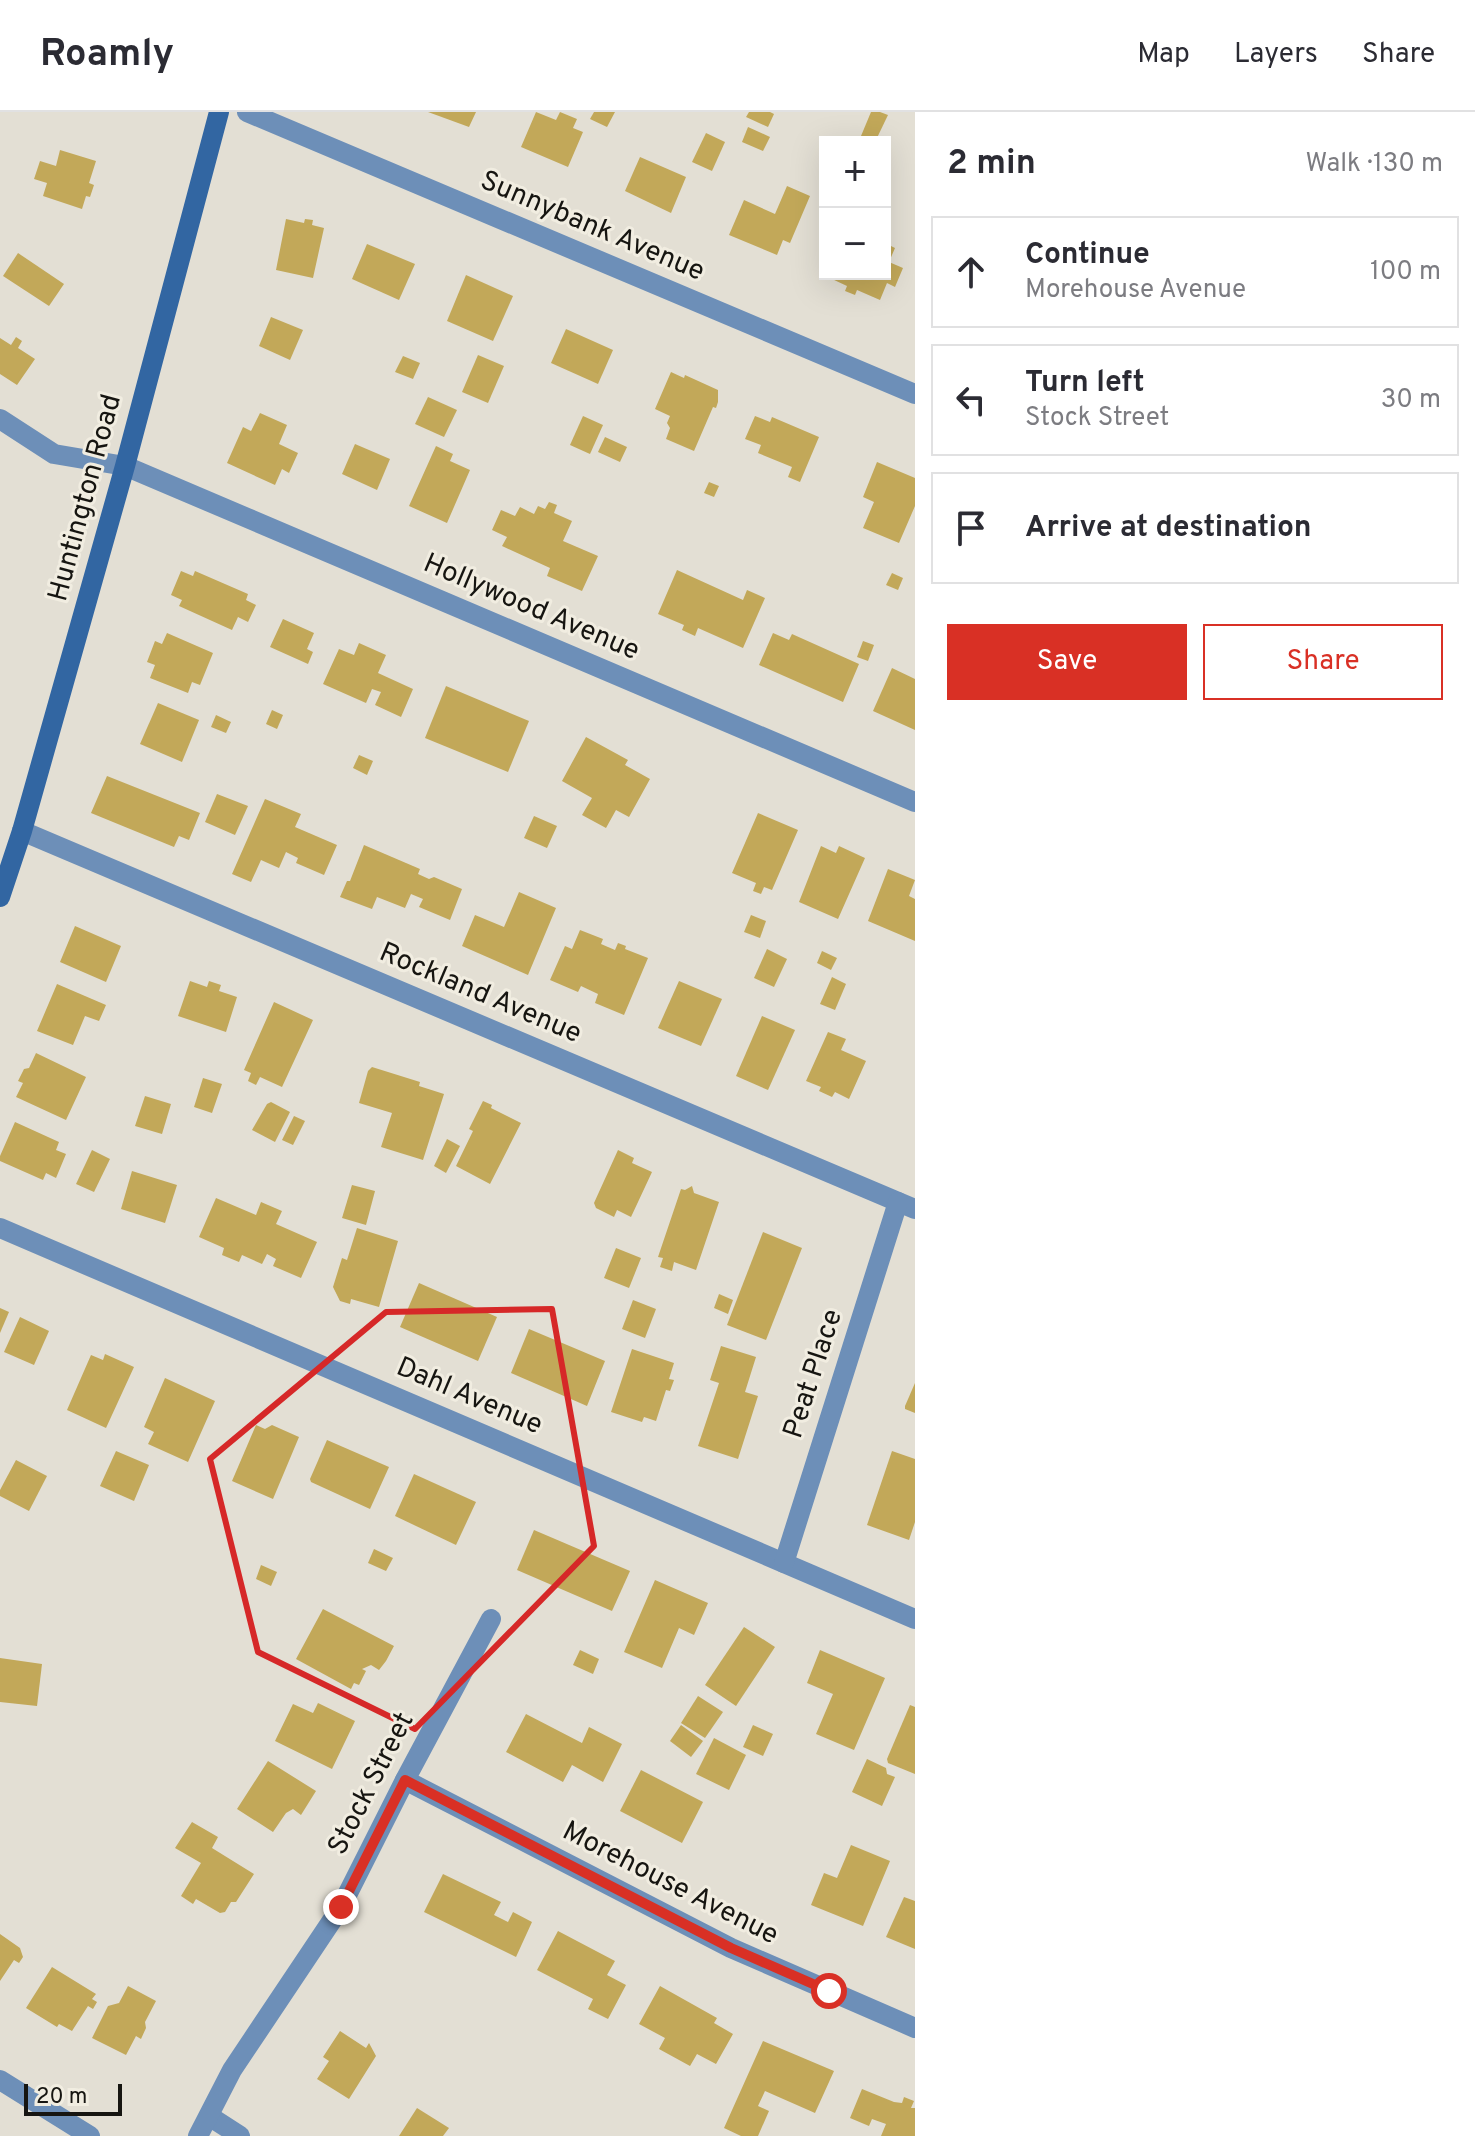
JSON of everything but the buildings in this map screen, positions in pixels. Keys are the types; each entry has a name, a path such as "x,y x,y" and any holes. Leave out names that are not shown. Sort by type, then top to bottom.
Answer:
{"main road":[{"name":"Huntington Road","path":"0,897 22,831 125,466 219,112"}],"street":[{"name":"Sunnybank Avenue","path":"247,112 915,394"},
{"name":"Hollywood Avenue","path":"0,419 54,454 125,466 915,802"},
{"name":"Rockland Avenue","path":"22,831 906,1205"},
{"name":"Peat Place","path":"784,1563 906,1205"},
{"name":"Dahl Avenue","path":"0,1228 915,1619"},
{"name":"Stock Street","path":"198,2136 232,2070 341,1907 491,1619"},
{"name":"Morehouse Avenue","path":"405,1780 731,1948 915,2028"},
{"path":"0,2080 90,2136"},
{"path":"209,2116 240,2136"}],"highlighted area":[{"path":"552,1309 594,1546 415,1729 258,1652 210,1459 386,1312"}],"route":[{"path":"341,1907 405,1780 731,1948 829,1991"}]}
